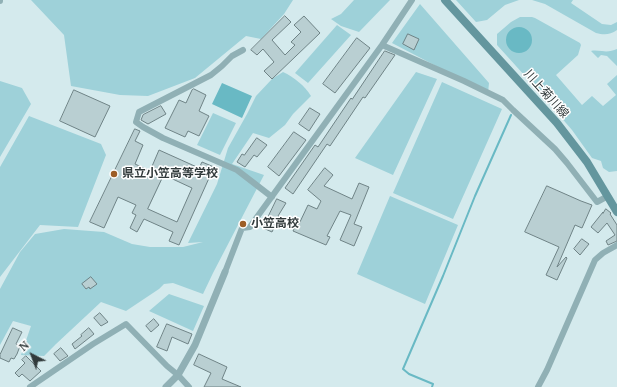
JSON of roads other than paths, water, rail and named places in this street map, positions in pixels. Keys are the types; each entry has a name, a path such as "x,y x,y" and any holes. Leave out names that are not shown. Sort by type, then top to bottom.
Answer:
{"main road":[{"name":"川上菊川線","path":"445,0 557,124 587,162 617,212"}],"street":[{"path":"166,387 178,375 195,345 242,228 250,227 382,45 412,0"},
{"path":"382,45 503,100 555,149 597,202 608,196"},
{"path":"244,50 232,56 211,75 139,112 136,122 143,128 163,138 237,170 272,197"},
{"path":"538,387 547,370 595,260 617,245"},
{"path":"30,387 92,344 126,324 189,387"}],"waterway":[{"path":"432,387 433,384 409,374 403,369 475,196 511,115"}],"place":[{"name":"県立小笠高等学校","path":"114,174"},
{"name":"小笠高校","path":"243,224"}]}
